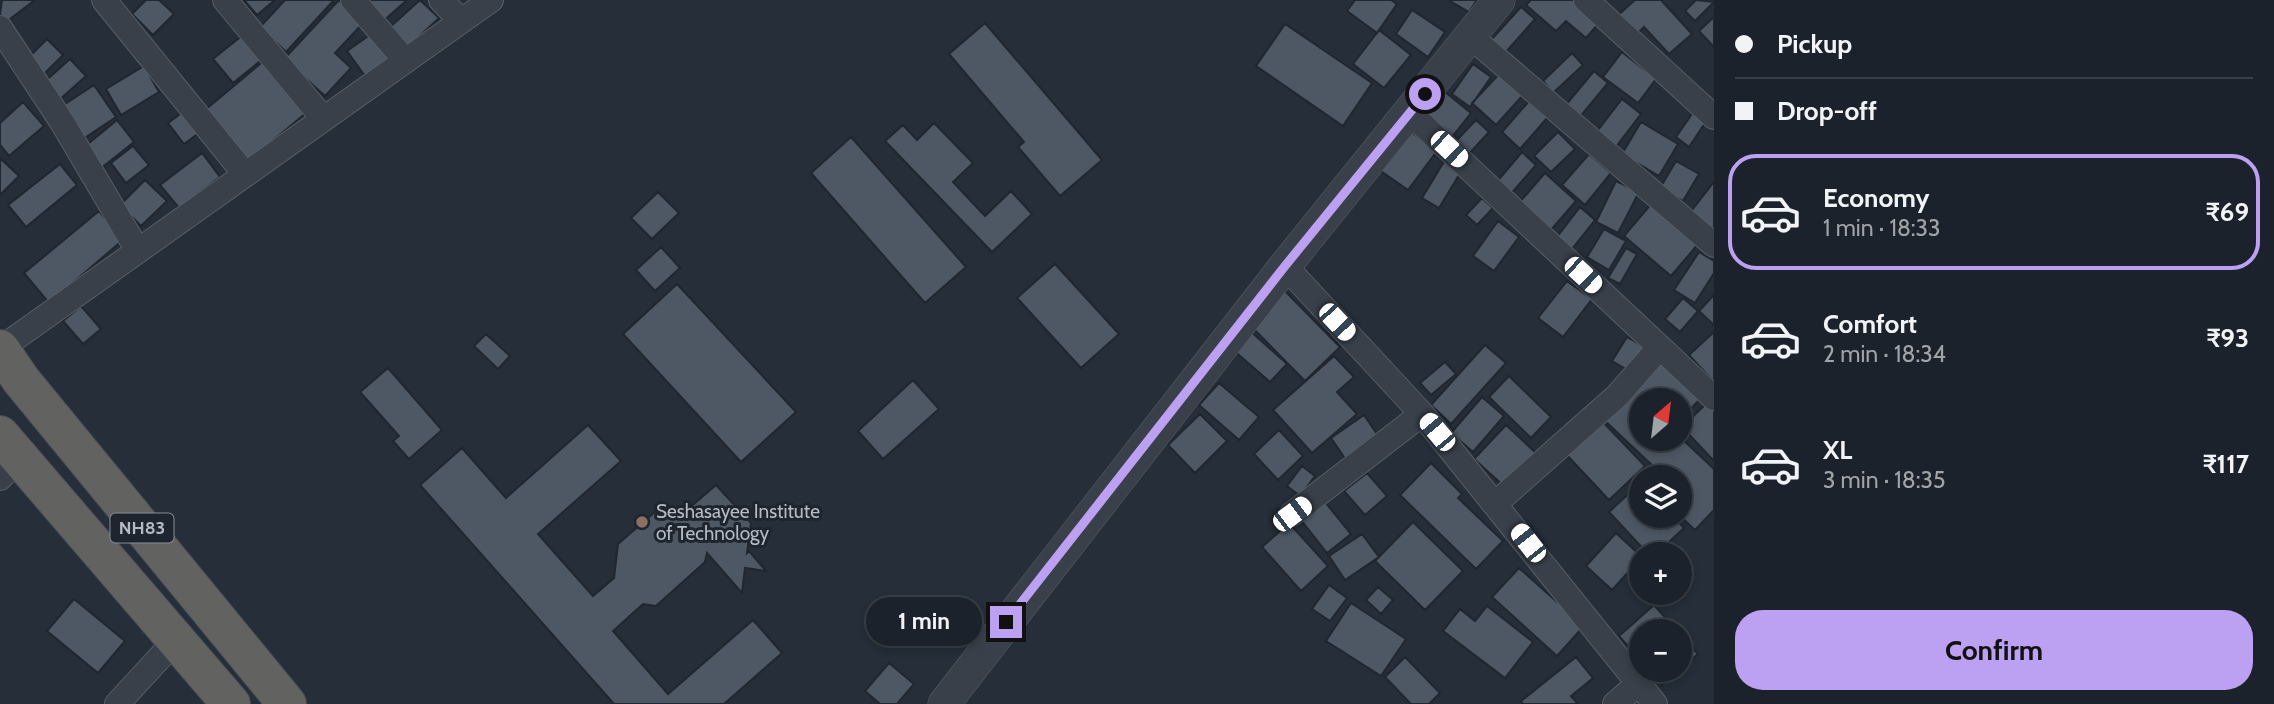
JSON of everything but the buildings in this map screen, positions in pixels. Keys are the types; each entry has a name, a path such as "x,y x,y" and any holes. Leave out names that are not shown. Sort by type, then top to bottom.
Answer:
{"highway":[{"name":"NH83","path":"0,349 30,391 287,704"},
{"name":"NH83","path":"6,457 232,704"}],"street":[{"path":"104,0 245,174"},
{"path":"225,0 322,117"},
{"path":"353,0 405,60"},
{"path":"442,0 461,21"},
{"path":"0,349 322,117 491,0"},
{"path":"944,704 1285,266 1499,0"},
{"path":"1586,0 1714,117"},
{"path":"0,28 62,122 138,251"},
{"path":"1469,36 1714,244"},
{"path":"1410,113 1714,398"},
{"path":"1285,266 1422,414 1496,503 1654,704"},
{"path":"1496,503 1617,396 1659,348"},
{"path":"1292,514 1422,414"},
{"path":"117,704 176,640"},
{"path":"1615,704 1639,683"}],"place":[{"name":"Seshasayee Institute of Technology","path":"642,522"}],"route":[{"path":"1006,622 1285,266 1425,94"}]}
